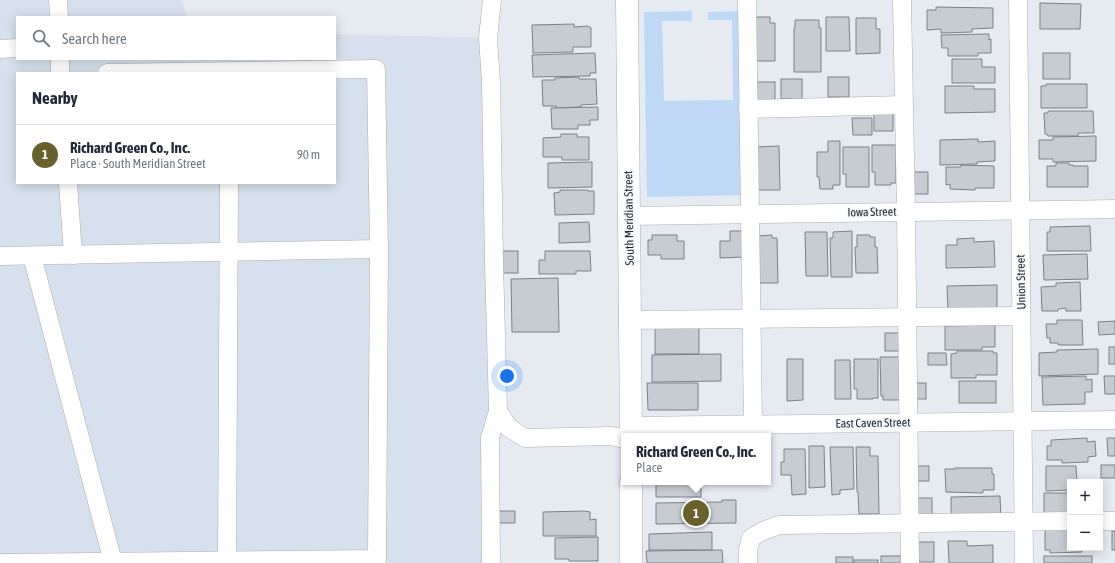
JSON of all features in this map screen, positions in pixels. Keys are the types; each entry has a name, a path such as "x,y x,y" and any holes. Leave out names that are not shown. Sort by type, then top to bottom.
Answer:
{"main road":[{"name":"South Meridian Street","path":"627,0 630,320 628,433"},
{"path":"631,485 631,563"}],"street":[{"path":"58,0 59,16"},
{"path":"491,563 490,438 498,411 491,82 488,38 492,0"},
{"path":"747,0 753,424"},
{"path":"902,0 908,317 910,563"},
{"name":"Union Street","path":"1018,0 1024,563"},
{"path":"0,49 16,48"},
{"path":"60,60 60,72"},
{"path":"0,563 377,559 379,249 376,69 228,72"},
{"path":"748,109 904,104"},
{"path":"68,184 73,255"},
{"path":"227,561 229,184"},
{"name":"Iowa Street","path":"629,216 1115,209"},
{"path":"0,256 379,249"},
{"path":"32,256 113,562"},
{"path":"630,320 1021,316"},
{"name":"East Caven Street","path":"498,411 509,428 525,438 612,436 621,434"},
{"name":"East Caven Street","path":"628,433 753,424 1115,420"},
{"path":"748,563 748,550 751,538 763,531 779,525 1067,521"},
{"path":"1103,521 1115,521"}],"shaded area":[{"path":"0,0 182,0 187,16 16,16 16,60 336,60 336,34 488,38 491,563 0,563"},
{"path":"692,11 692,21 662,21 664,101 733,100 732,20 708,20 708,12 743,11 746,195 647,197 644,12"}],"building":[{"path":"1040,3 1081,4 1080,29 1040,29"},
{"path":"936,7 993,8 993,28 972,29 972,32 941,33 941,29 927,30 927,10 936,10"},
{"path":"754,17 770,17 770,23 775,23 775,61 750,61"},
{"path":"826,17 849,17 850,51 826,51"},
{"path":"856,18 876,18 876,29 880,29 880,53 856,54"},
{"path":"795,20 819,20 819,28 821,28 821,72 794,72"},
{"path":"574,24 574,27 588,26 591,28 591,47 573,47 573,52 533,53 532,25"},
{"path":"989,34 989,40 991,39 991,53 978,53 978,56 948,56 948,48 942,48 941,35"},
{"path":"595,53 596,73 590,73 590,76 533,77 532,55"},
{"path":"1043,53 1070,53 1070,79 1043,79"},
{"path":"952,59 982,59 982,67 995,67 995,83 952,83"},
{"path":"579,77 579,79 596,79 597,104 581,105 581,107 556,108 556,106 543,106 542,80"},
{"path":"828,77 849,77 849,97 828,97"},
{"path":"781,79 802,79 802,99 781,99"},
{"path":"752,82 775,82 775,102 752,102"},
{"path":"1046,84 1087,84 1087,108 1041,108 1041,86 1046,86"},
{"path":"945,86 974,86 974,89 995,89 995,112 945,113"},
{"path":"598,107 598,120 590,120 590,125 578,125 578,129 552,129 551,108"},
{"path":"1048,111 1093,111 1094,133 1078,133 1078,136 1048,136 1045,134 1044,113 1048,113"},
{"path":"893,112 893,131 874,131 874,113"},
{"path":"852,118 872,118 872,135 853,135"},
{"path":"561,134 577,134 577,137 589,137 589,160 562,160 562,157 543,157 543,138 561,137"},
{"path":"1096,136 1096,161 1053,162 1053,159 1039,159 1039,140 1053,140 1053,137"},
{"path":"978,139 978,142 995,141 995,161 977,162 977,164 940,165 940,140"},
{"path":"828,141 840,141 840,185 833,185 833,189 820,189 819,177 817,177 817,152 828,152"},
{"path":"872,145 896,145 896,183 891,183 891,185 875,185 875,172 872,172"},
{"path":"779,146 780,190 756,190 756,147"},
{"path":"843,147 869,147 869,187 846,187 846,174 843,174"},
{"path":"592,162 592,187 548,188 548,163"},
{"path":"1056,163 1069,163 1069,165 1073,166 1088,166 1088,187 1047,187 1047,166 1056,166"},
{"path":"961,165 994,166 994,188 975,188 975,190 950,189 950,184 946,185 946,167 961,167"},
{"path":"909,172 928,172 928,194 909,194"},
{"path":"560,190 594,191 594,214 555,215 554,193 560,192"},
{"path":"589,222 590,242 559,243 559,223"},
{"path":"1090,226 1091,251 1047,251 1047,232 1050,232 1050,227"},
{"path":"730,231 745,231 745,257 720,258 720,241 730,241"},
{"path":"852,231 852,277 831,277 830,238 833,238 833,232"},
{"path":"805,232 827,232 828,276 806,276"},
{"path":"652,235 677,235 677,241 684,241 684,259 661,259 661,255 648,255 648,240 652,240"},
{"path":"772,235 772,238 777,238 778,283 757,283 756,236"},
{"path":"857,235 870,235 870,237 875,237 878,273 856,273 855,247 857,247"},
{"path":"974,238 974,242 994,241 995,267 946,268 946,245 957,245 957,239"},
{"path":"499,251 518,251 518,273 499,273"},
{"path":"545,251 590,251 591,271 576,271 576,274 539,274 539,260 545,260"},
{"path":"1087,254 1088,279 1044,280 1043,255"},
{"path":"558,278 559,332 512,332 511,279"},
{"path":"1080,282 1081,311 1066,311 1066,308 1058,309 1058,311 1042,311 1041,287 1056,286 1056,283"},
{"path":"997,285 997,308 948,310 947,286"},
{"path":"1057,320 1082,320 1083,345 1058,345 1058,343 1050,343 1050,338 1047,338 1046,324 1057,324"},
{"path":"1115,321 1115,334 1099,335 1098,322"},
{"path":"995,325 995,347 982,347 982,350 945,350 945,326"},
{"path":"655,327 699,327 699,354 655,354"},
{"path":"885,333 902,333 902,351 885,351"},
{"path":"1109,347 1115,347 1115,364 1109,364"},
{"path":"1098,349 1098,374 1039,376 1039,353 1057,352 1057,350"},
{"path":"957,351 993,351 993,353 997,353 997,375 976,375 976,378 951,378 951,354 957,353"},
{"path":"928,353 946,353 947,365 928,365"},
{"path":"721,354 721,381 652,382 652,355"},
{"path":"880,357 903,357 904,400 883,400 883,396 881,396"},
{"path":"787,359 803,359 803,400 787,401"},
{"path":"854,359 878,359 878,398 857,399 857,389 854,389"},
{"path":"835,360 850,360 851,399 835,399"},
{"path":"1086,376 1086,380 1092,379 1092,392 1085,392 1085,404 1043,405 1042,377"},
{"path":"1104,376 1115,376 1115,394 1105,394"},
{"path":"959,381 996,381 996,403 959,403"},
{"path":"647,383 698,383 698,410 648,410"},
{"path":"914,383 926,383 926,399 914,399"},
{"path":"1087,438 1087,442 1095,441 1096,456 1088,457 1088,462 1062,463 1062,460 1047,460 1047,446 1051,446 1051,440"},
{"path":"1107,438 1115,438 1115,456 1108,456"},
{"path":"809,446 824,446 825,487 809,488"},
{"path":"830,447 853,447 854,489 840,490 840,494 832,495"},
{"path":"856,447 870,447 870,456 878,456 879,514 859,514"},
{"path":"784,449 805,449 806,494 792,495 791,475 781,475 781,462 784,462"},
{"path":"1101,465 1115,465 1115,478 1101,478"},
{"path":"915,466 929,466 929,481 915,481"},
{"path":"1046,466 1076,466 1077,479 1067,479 1067,490 1046,491"},
{"path":"992,468 992,474 994,474 994,490 983,490 983,493 946,492 945,469"},
{"path":"656,485 701,485 701,497 656,497"},
{"path":"1044,493 1067,493 1067,518 1044,518"},
{"path":"1000,496 1001,520 951,520 951,497"},
{"path":"915,498 932,498 932,519 915,519"},
{"path":"722,500 736,500 736,523 656,524 656,503 722,502"},
{"path":"497,511 515,511 515,523 498,523"},
{"path":"543,512 590,512 590,520 596,519 596,536 543,536"},
{"path":"1067,526 1067,551 1082,552 1050,553 1050,550 1045,550 1045,528"},
{"path":"1112,531 1115,531 1115,550 1112,550"},
{"path":"712,532 712,550 649,550 649,534"},
{"path":"598,537 598,561 569,561 569,559 555,559 555,538"},
{"path":"948,541 967,541 967,546 993,545 993,563 949,563"},
{"path":"916,542 934,542 934,562 916,562"},
{"path":"722,550 723,563 647,563 646,551"},
{"path":"881,556 905,556 905,563 881,563"},
{"path":"1044,556 1092,556 1092,563 1044,563"},
{"path":"836,557 853,557 853,563 836,563"},
{"path":"854,560 878,560 878,563 854,563"}],"place":[{"name":"Richard Green Co., Inc.","path":"696,513"}]}
